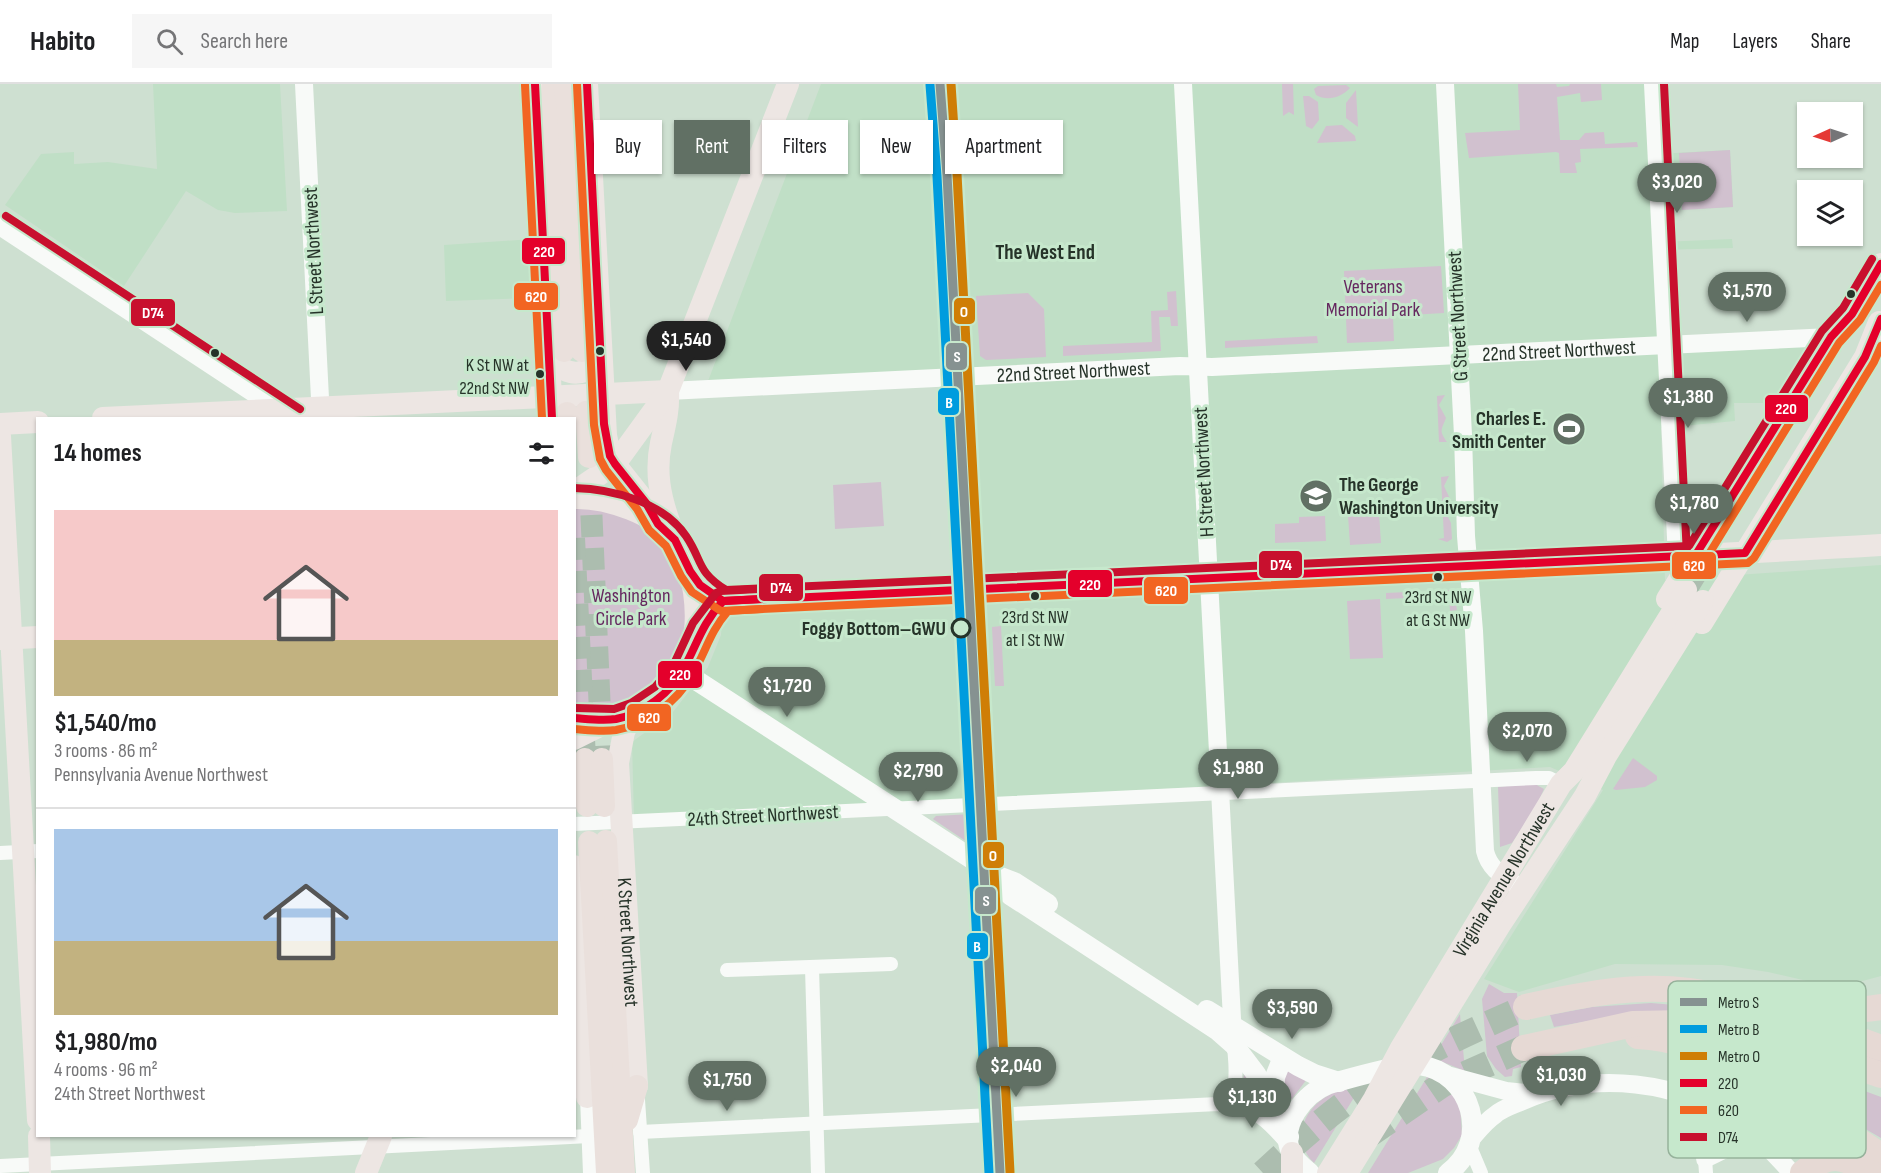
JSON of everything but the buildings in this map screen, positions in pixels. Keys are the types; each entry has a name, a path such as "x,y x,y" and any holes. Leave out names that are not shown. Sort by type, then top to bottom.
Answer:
{"highway":[{"path":"553,84 551,108 574,354"},
{"path":"564,84 568,108 574,354"},
{"path":"576,433 589,457"},
{"name":"K Street Northwest","path":"593,759 592,824 614,1139 624,1173"},
{"path":"1526,1007 1618,991 1668,991"},
{"path":"1866,1009 1881,1007"},
{"path":"1524,1048 1634,1024 1668,1023"},
{"path":"1584,1035 1644,1036 1668,1040"},
{"path":"1866,1043 1881,1048"},
{"path":"1866,1071 1881,1076"},
{"path":"614,1139 637,1086"},
{"path":"587,1097 614,1139"},
{"path":"1866,1137 1881,1145"},
{"name":"K Street Northwest","path":"607,1173 614,1139"},
{"path":"1866,1146 1881,1156"},
{"path":"1803,1173 1821,1160 1828,1158"},
{"path":"1837,1158 1851,1161 1871,1173"}],"main road":[{"path":"534,84 574,354 603,394 610,456 646,503 658,524"},
{"path":"565,412 574,354 587,84"},
{"path":"576,491 615,464 668,391 788,84"},
{"path":"0,225 288,414"},
{"path":"1727,524 1839,343 1852,314 1881,264"},
{"path":"1852,314 1831,337 1686,556 1694,596 1745,553 1865,357 1880,321"},
{"path":"1750,524 1857,351 1880,321"},
{"name":"22nd Street Northwest","path":"149,417 321,413 565,412 603,394 668,391"},
{"path":"668,391 669,410 661,444 658,477 661,500 675,540 690,571 707,591 723,601 1881,545"},
{"path":"0,424 36,422"},
{"path":"0,436 6,638 31,852 36,1043"},
{"path":"576,498 610,503 636,512 658,524 675,540"},
{"path":"690,571 695,605 693,647"},
{"name":"Virginia Avenue Northwest","path":"1347,1173 1413,1065 1515,884 1562,784 1574,771 1694,596"},
{"name":"Virginia Avenue Northwest","path":"1328,1173 1390,1070 1515,884 1625,745 1694,596"},
{"path":"576,738 651,703 678,676 709,615 723,601"},
{"path":"6,638 36,637"},
{"path":"678,676 972,859 1010,895 1309,1072 1339,1082"},
{"path":"576,718 624,716"},
{"name":"K Street Northwest","path":"624,716 624,732 619,753 637,1086"},
{"path":"576,902 587,1097"},
{"path":"1110,953 1217,1030 1234,1045 1256,1074 1274,1104 1291,1152 1298,1162 1311,1173"},
{"path":"1274,1104 1275,1077 1283,1057"},
{"path":"1291,1152 1294,1116 1304,1101 1319,1089 1390,1070 1413,1065 1424,1066 1443,1074 1457,1086 1468,1103 1471,1142 1464,1157 1448,1173"},
{"path":"39,1137 40,1168"},
{"path":"366,1173 375,1139"}],"street":[{"name":"L Street Northwest","path":"304,84 321,413"},
{"path":"947,84 973,589"},
{"name":"H Street Northwest","path":"1182,84 1234,1045 1235,1083 1228,1098 1218,1104"},
{"name":"G Street Northwest","path":"1445,84 1463,435 1463,485 1486,855 1493,869 1515,884"},
{"path":"1653,84 1666,345 1686,556"},
{"name":"22nd Street Northwest","path":"668,391 1831,337"},
{"name":"24th Street Northwest","path":"592,824 1544,778 1553,779 1562,784"},
{"path":"984,805 1003,1173"},
{"path":"0,853 31,852"},
{"path":"727,970 891,964"},
{"path":"812,968 818,1173"},
{"path":"1443,1074 1506,1091 1539,1094"},
{"path":"1480,1173 1471,1142 1495,1115 1539,1094 1581,1084 1615,1083 1668,1091"},
{"path":"0,1166 40,1168 375,1139 614,1139 815,1124 1218,1104 1252,1111 1268,1122 1291,1152"},
{"name":"K Street Northwest","path":"590,1173 614,1139 643,1173"},
{"path":"1777,1158 1792,1173"}],"shaded area":[{"path":"153,84 280,84 287,211 235,213 218,210 186,191 124,286 5,205 41,154 74,152 74,164 108,162 157,169"},
{"name":"The George Washington University","path":"821,84 1653,84 1656,154 1730,150 1733,207 1659,211 1661,242 1732,239 1733,248 1661,250 1665,346 1814,347 1785,403 1734,403 1735,421 1661,428 1665,580 1881,565 1881,976 1862,981 1807,981 1722,965 1615,964 1519,992 1484,979 1603,790 1550,767 634,819 632,742 673,712 708,667 721,635 723,601 972,589 962,377 705,389 787,174 848,174 848,120 807,120"},
{"path":"532,239 533,298 446,301 444,245"}],"green space":[{"path":"1282,84 1293,84 1294,115 1289,112 1283,116"},
{"path":"1518,84 1556,84 1557,87 1570,84 1601,84 1602,100 1581,102 1580,93 1557,97 1560,140 1579,140 1585,133 1604,132 1605,144 1637,142 1638,147 1580,149 1581,162 1575,163 1577,173 1560,173 1559,153 1556,152 1469,158 1465,133 1520,130"},
{"path":"1346,85 1350,88 1330,98 1316,95 1314,89 1318,86"},
{"path":"1356,90 1358,127 1346,118 1346,103"},
{"path":"1303,96 1309,96 1318,102 1319,120 1312,129 1306,126"},
{"path":"1342,125 1355,136 1356,141 1317,143 1326,126"},
{"path":"1730,150 1733,207 1682,210 1679,153"},
{"name":"Veterans Memorial Park","path":"1441,266 1444,313 1393,316 1394,341 1347,343 1344,271"},
{"path":"1176,291 1178,326 1171,326 1170,317 1159,317 1161,351 1063,356 1063,346 1152,342 1151,311 1168,310 1167,292"},
{"path":"1028,293 1044,309 1046,357 986,360 980,356 976,296"},
{"path":"1317,336 1318,343 1225,348 1225,341"},
{"path":"1445,395 1439,405 1446,418 1442,430 1447,442 1439,442 1437,396"},
{"path":"1449,476 1444,486 1450,499 1445,511 1451,523 1452,539 1447,542 1438,539 1444,538 1441,477"},
{"path":"881,482 884,526 835,529 833,485"},
{"name":"Washington Circle Park","path":"576,507 619,512 652,532 673,556 682,578 686,600 685,623 680,645 670,665 656,682 638,696 616,706 576,710"},
{"path":"1379,513 1381,543 1350,545 1348,515"},
{"path":"1325,516 1326,541 1275,543 1275,524 1299,523 1299,517"},
{"path":"1451,590 1454,592 1457,610 1450,611 1449,596 1386,599 1386,593"},
{"path":"1380,599 1383,658 1350,659 1347,601"},
{"path":"1001,626 1004,686 995,686 992,627"},
{"path":"986,627 988,686 969,686 966,628"},
{"path":"989,735 992,781 975,781 973,736"},
{"path":"1633,758 1657,776 1657,780 1645,787 1613,789"},
{"path":"1533,783 1544,789 1536,807 1512,843 1500,847 1498,787"},
{"path":"972,814 976,828 976,842 973,846 933,819 936,816"},
{"path":"1489,984 1504,993 1517,993 1521,1067 1513,1069 1512,1076 1505,1077 1487,1056 1482,999"},
{"path":"1651,1003 1668,1004 1668,1029 1606,1018 1554,1027 1550,1015 1592,1007"},
{"path":"1460,1014 1465,1071 1433,1058"},
{"path":"1866,1054 1881,1059 1881,1068 1866,1065"},
{"path":"1285,1068 1307,1079 1285,1108 1281,1101"},
{"path":"1244,1074 1252,1080 1267,1116 1262,1110 1239,1099"},
{"path":"1427,1077 1440,1079 1460,1104 1462,1135 1443,1159 1408,1173 1368,1173"},
{"path":"1361,1086 1314,1163 1303,1144 1302,1134 1308,1115 1314,1106 1333,1093"},
{"path":"1866,1091 1881,1097 1881,1138 1866,1129"}],"tunnel":[{"path":"590,482 602,759"},
{"path":"1686,590 1715,543"},
{"path":"576,578 585,759"},
{"path":"1263,1173 1328,1116 1389,1074 1427,1053 1526,1007"},
{"path":"1367,1136 1443,1084 1524,1048"}],"metro line":[{"name":"S","path":"940,84 947,175 1000,1173"},
{"name":"O","path":"951,84 1010,1172"},
{"name":"B","path":"930,85 937,176 989,1173"}],"transit line":[{"name":"220","path":"535,84 552,417"},
{"name":"220","path":"587,84 604,424 610,456 646,503 658,524 675,540 690,571 700,585 723,601 1745,553 1865,357 1881,319"},
{"name":"D74","path":"1664,84 1687,556"},
{"name":"620","path":"525,85 542,417"},
{"name":"620","path":"577,85 594,425 600,459 637,509 649,530 666,546 692,592 721,611 1748,563 1754,558 1874,362 1881,346"},
{"name":"D74","path":"6,216 300,409"},
{"name":"D74","path":"576,488 621,495 651,506 664,514 686,536 709,577 726,590 1689,546 1822,331 1843,308 1872,259"},
{"name":"220","path":"1695,556 1831,337 1852,314 1881,264"},
{"name":"620","path":"1704,562 1839,343 1860,320 1881,285"},
{"name":"D74","path":"576,708 614,709 631,703 655,687 673,666 693,623 716,593 759,589"},
{"name":"220","path":"576,718 616,719 646,707 672,686 684,668 705,625 723,601 760,599"},
{"name":"620","path":"576,729 616,730 638,723 660,711 686,685 716,627 728,611 761,609"}],"place":[{"name":"K St NW at 22nd St NW","path":"540,374"},
{"name":"Charles E. Smith Center","path":"1569,429"},
{"name":"The George Washington University","path":"1316,496"},
{"name":"23rd St NW at G St NW","path":"1438,577"},
{"name":"23rd St NW at I St NW","path":"1035,596"},
{"name":"Foggy Bottom–GWU","path":"961,628"}],"district":[{"name":"The West End","path":"1045,252"}]}
